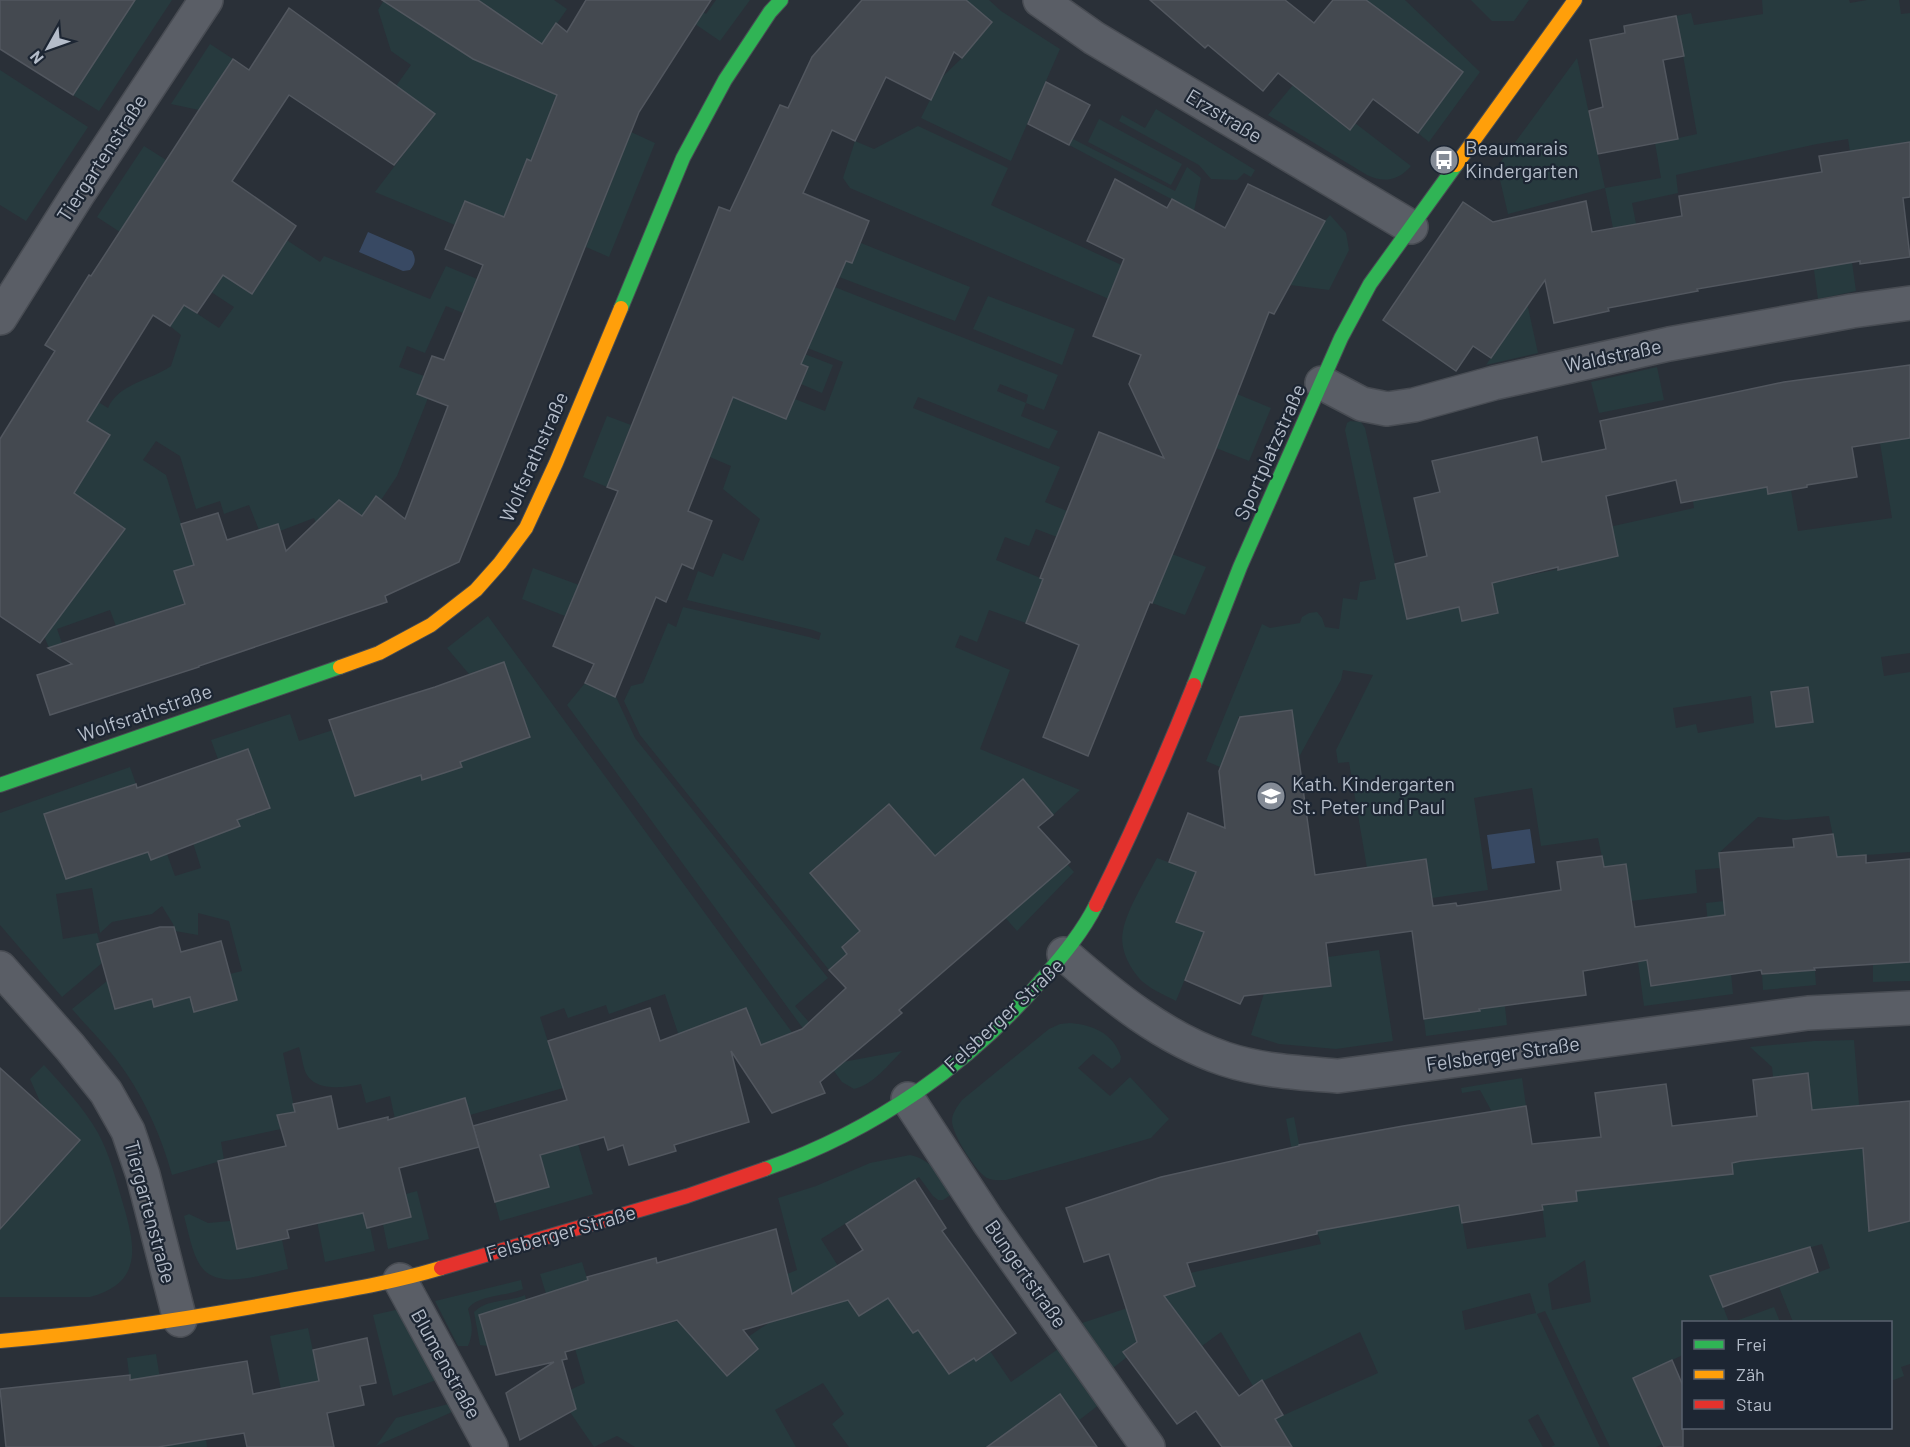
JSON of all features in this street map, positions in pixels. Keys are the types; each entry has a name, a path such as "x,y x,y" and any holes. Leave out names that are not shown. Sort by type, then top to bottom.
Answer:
{"street":[{"name":"Tiergartenstraße","path":"0,318 78,194 206,0"},
{"name":"Wolfsrathstraße","path":"0,785 379,653 431,625 476,590 526,528 556,463 682,158 725,80 770,12 781,0"},
{"name":"Erzstraße","path":"1040,0 1094,38 1411,227"},
{"name":"Sportplatzstraße","path":"1064,954 1091,915 1127,844 1173,738 1240,567 1341,338 1370,284 1575,0"},
{"name":"Waldstraße","path":"1322,383 1362,404 1387,409 1414,405 1494,383 1669,344 1852,310 1910,303"},
{"name":"Felsberger Straße","path":"0,1341 180,1320 400,1280 687,1196 800,1157 867,1124 908,1099 963,1057 1024,1001 1064,954 1111,996 1179,1039 1226,1059 1284,1072 1338,1076 1808,1013 1910,1008"},
{"name":"Tiergartenstraße","path":"0,968 70,1047 106,1092 128,1131 143,1175 180,1320"},
{"name":"Bungertstraße","path":"908,1099 988,1221 1148,1447"},
{"name":"Blumenstraße","path":"400,1280 492,1447"}],"green space":[{"path":"96,0 172,0 99,111 73,95 123,18"},
{"path":"384,0 554,0 567,9 532,60 456,48 475,60 566,99 531,161 527,160 514,191 516,222 465,201 455,225 375,192 434,114 396,86 411,65 391,51 378,10"},
{"path":"660,0 686,0 706,14 716,0 750,0 720,41"},
{"path":"966,0 989,0 1001,11 1060,49 1011,161 921,118 941,78 992,23"},
{"path":"1364,0 1405,0 1480,72 1429,142 1418,133 1463,72 1390,17 1316,103 1349,130 1355,123 1411,166 1396,178 1385,180 1367,175 1268,115"},
{"path":"1471,0 1529,0 1514,21 1492,21"},
{"path":"1762,0 1849,0 1850,3 1867,0 1899,0 1901,14 1910,13 1910,142 1852,165 1848,139 1676,175 1678,193 1632,203 1640,244 1617,248 1605,188 1661,178 1655,143 1697,134 1676,16 1691,13 1694,25 1763,14"},
{"path":"210,44 233,59 199,110 171,104"},
{"path":"1577,58 1605,188 1508,214 1497,167"},
{"path":"0,70 88,127 26,221 0,205"},
{"path":"1156,109 1255,170 1251,177 1244,173 1237,180 1211,179 1199,165 1119,121 1122,115 1145,128"},
{"path":"1099,119 1182,164 1171,185 1088,142"},
{"path":"918,126 1008,168 991,205 1128,268 1123,305 850,188 843,178 855,141 874,149"},
{"path":"631,132 655,143 609,257 586,247"},
{"path":"1073,139 1175,191 1187,167 1201,178 1194,211 1069,145"},
{"path":"144,146 166,160 120,232 97,217"},
{"path":"1840,175 1856,291 1818,299 1814,270 1836,265 1823,177"},
{"path":"270,206 282,217 273,231 320,262 324,256 430,299 446,266 477,279 463,313 446,306 425,353 407,346 399,367 424,376 417,394 428,398 397,476 381,500 375,497 362,516 339,500 326,513 325,544 314,518 280,531 277,524 259,530 249,505 224,514 220,501 196,509 180,456 156,441 143,460 166,475 194,565 174,572 185,603 116,626 110,610 57,629 62,643 49,648 44,636 124,529 52,492 78,485 110,435 33,386 47,370 108,408 113,400 127,388 171,366 181,335 170,326 184,305 219,328 234,307 202,286 258,224"},
{"path":"1330,215 1346,233 1349,250 1329,290 1290,285 1325,221"},
{"path":"861,243 970,287 955,321 826,272 832,256 852,263"},
{"path":"822,282 1058,375 1044,410 1026,403 1021,416 1058,431 1049,449 918,397 913,408 1060,467 1045,502 1067,511 1057,537 1036,529 1029,546 1005,537 996,560 1043,579 1026,623 989,610 977,642 960,635 955,647 1010,670 980,749 1080,790 1053,815 1023,779 957,837 1004,890 1067,864 1074,872 1017,931 944,848 903,885 813,877 836,903 879,921 842,946 847,954 829,970 640,735 624,701 631,686 643,683 668,623 676,627 683,607 819,640 821,633 813,630 687,600 698,571 713,577 723,553 743,561 760,519 723,489 731,466 703,454 727,393 786,418 795,399 825,411 843,362 777,336","holes":["1000,384 1028,395 1026,403 997,391"]},
{"path":"988,296 1075,329 1062,365 973,329"},
{"path":"1527,303 1538,353 1486,365"},
{"path":"766,339 833,365 822,393 801,384 807,366 788,358"},
{"path":"1657,367 1664,400 1599,413 1591,382"},
{"path":"1237,394 1271,408 1249,461 1216,448"},
{"path":"607,416 631,425 607,487 583,477"},
{"path":"1361,422 1365,428 1407,618 1459,605 1463,621 1497,613 1492,583 1617,557 1615,543 1596,530 1694,508 1693,501 1762,460 1768,493 1791,490 1798,531 1892,518 1880,443 1910,438 1910,653 1881,657 1884,676 1910,672 1910,852 1837,857 1829,816 1786,820 1758,817 1719,853 1720,868 1695,870 1697,893 1631,901 1626,864 1604,867 1598,838 1541,846 1532,788 1474,798 1488,890 1432,898 1426,859 1367,868 1349,762 1338,763 1336,750 1373,675 1343,670 1341,680 1299,757 1292,710 1238,717 1241,743 1229,745 1220,767 1206,761 1262,624 1270,628 1300,623 1302,617 1317,612 1325,627 1339,629 1343,598 1357,600 1360,582 1376,579 1345,430 1347,423","holes":["1808,688 1776,727 1771,692","1751,696 1754,723 1698,733 1696,724 1676,728 1673,708"]},
{"path":"1172,554 1206,567 1185,615 1152,603"},
{"path":"533,568 579,585 565,616 522,599"},
{"path":"488,616 810,1057 761,1045 746,1008 679,1036 665,994 609,1014 606,1005 568,1018 564,1008 540,1017 563,1088 470,1115 465,1098 431,1108 400,1142 390,1096 366,1103 361,1084 330,1087 315,1082 305,1071 299,1047 283,1053 295,1112 277,1115 281,1129 221,1142 224,1160 172,1175 164,1148 134,1085 114,1056 72,1009 107,981 115,1009 152,999 155,1007 190,997 194,1011 230,974 242,971 229,921 198,913 198,935 175,931 162,906 152,914 112,922 100,933 92,888 56,894 63,939 97,933 102,963 62,997 0,925 0,813 130,767 136,784 44,814 63,872 108,865 148,852 151,860 167,854 175,876 201,868 193,843 240,826 237,820 268,802 248,749 218,759 211,740 290,714 299,741 333,730 355,796 421,775 423,780 462,767 460,762 530,737 504,662 469,674 447,648"},
{"path":"585,683 616,697 635,738 828,978 795,1006 843,1062 902,1051 874,1079 854,1089 842,1082 567,705"},
{"path":"1157,858 1196,872 1176,922 1204,932 1176,1001 1150,987 1138,977 1124,951 1122,938 1128,913"},
{"path":"1724,901 1733,994 1644,1006 1638,962 1647,960 1651,986 1699,979 1694,937 1709,935 1706,903"},
{"path":"1379,950 1393,1041 1336,1049 1279,1044 1251,1035 1266,987 1274,993 1331,986 1328,957"},
{"path":"1910,962 1910,981 1873,982 1873,964"},
{"path":"1815,970 1816,985 1763,990 1762,974"},
{"path":"1504,998 1507,1025 1426,1036 1424,1019 1479,1010 1478,1002"},
{"path":"1070,1023 1094,1028 1107,1036 1121,1057 1120,1062 1112,1069 1093,1054 1078,1068 1110,1096 1130,1077 1169,1119 1151,1138 1006,1180 987,1178 971,1161 956,1135 952,1121 955,1110 962,1100 1049,1029"},
{"path":"1854,1040 1869,1231 1910,1221 1910,1364 1901,1367 1904,1376 1892,1381 1892,1321 1793,1321 1779,1287 1830,1268 1822,1244 1711,1276 1729,1321 1682,1321 1682,1355 1633,1378 1663,1444 1656,1447 1610,1447 1545,1311 1537,1314 1600,1447 1551,1447 1555,1445 1538,1414 1528,1420 1543,1447 1292,1447 1275,1419 1378,1373 1360,1332 1253,1386 1221,1332 1202,1346 1176,1312 1123,1352 1127,1357 1113,1368 1082,1323 1194,1286 1190,1273 1321,1244 1316,1228 1455,1178 1467,1249 1546,1237 1542,1206 1561,1203 1575,1187 1713,1177 1712,1165 1741,1162 1737,1120 1746,1118 1784,1156 1817,1153 1808,1074 1773,1077 1772,1067 1750,1047","holes":["1585,1260 1591,1302 1552,1310 1548,1284","1530,1293 1536,1313 1465,1330 1462,1311"]},
{"path":"44,1065 80,1106 98,1133 111,1165 130,1229 132,1258 128,1270 121,1281 108,1290 90,1297 0,1297 0,1196 16,1211 80,1140 42,1106 30,1079"},
{"path":"1522,1078 1526,1106 1492,1112 1480,1090 1462,1093 1461,1088"},
{"path":"1294,1117 1307,1187 1299,1188 1286,1119"},
{"path":"578,1144 593,1194 500,1221 495,1202 549,1187 540,1155"},
{"path":"303,1150 353,1173 375,1251 325,1262"},
{"path":"910,1155 930,1165 952,1194 943,1200 938,1200 919,1177 821,1239 838,1266 859,1316 886,1296 913,1333 918,1330 949,1374 974,1358 977,1361 990,1351 1011,1382 1058,1349 1100,1404 1078,1421 1027,1418 986,1447 849,1447 832,1424 844,1414 823,1383 775,1410 796,1447 635,1447 617,1436 594,1447 570,1412 570,1390 585,1383 559,1294 547,1297 540,1274 582,1262 606,1340 708,1313 742,1363 757,1349 748,1337 770,1322 798,1314 787,1274 797,1270 778,1198 816,1186 870,1163"},
{"path":"417,1191 429,1239 388,1249 383,1224 411,1217 406,1194"},
{"path":"189,1214 208,1223 230,1221 237,1249 282,1240 288,1269 241,1279 217,1278 208,1273 200,1265 192,1248 184,1216"},
{"path":"521,1280 523,1289 485,1298 472,1304 468,1309 472,1328 470,1341 468,1346 458,1346 435,1301"},
{"path":"525,1295 526,1300 479,1315 488,1346 480,1345 474,1312 492,1303"},
{"path":"1774,1307 1780,1321 1736,1321"},
{"path":"400,1309 436,1380 393,1396 373,1315"},
{"path":"308,1328 325,1407 281,1389 270,1336"},
{"path":"156,1354 171,1445 206,1439 207,1447 138,1447 127,1358"},
{"path":"448,1404 452,1412 376,1446 396,1418"}],"water":[{"path":"368,232 412,251 415,261 410,270 403,271 359,252"},
{"path":"1530,829 1535,863 1492,869 1487,835"}],"building":[{"path":"0,0 135,0 73,95 0,49"},
{"path":"382,0 478,0 542,44 556,23 567,32 586,0 711,0 639,112 459,562 385,596 387,602 199,667 50,715 37,675 72,664 48,648 185,604 174,571 194,565 181,524 218,513 227,540 278,524 286,551 339,500 362,516 376,496 405,519 448,406 417,394 432,356 444,360 483,265 445,249 465,201 504,217 527,159 531,161 557,95 473,59"},
{"path":"862,0 966,0 992,22 962,58 954,52 931,100 886,77 855,141 832,130 803,193 869,221 852,263 846,261 801,364 808,367 786,419 733,397 688,511 712,521 693,569 682,564 666,602 656,597 615,697 585,683 594,664 553,646 618,491 607,487 719,207 730,211 780,105 788,108 812,57"},
{"path":"1150,0 1285,0 1314,23 1333,0 1366,0 1463,72 1418,133 1373,99 1350,130 1278,73 1263,91 1208,45 1205,48"},
{"path":"289,8 435,114 394,165 289,95 232,181 296,226 252,294 223,275 197,313 184,305 170,326 153,315 87,421 110,435 74,493 125,529 40,643 0,616 0,439 55,351 45,345 233,59 249,70"},
{"path":"1676,16 1684,56 1663,60 1678,139 1598,154 1589,111 1603,107 1590,40 1625,33 1624,26"},
{"path":"1046,82 1090,105 1069,145 1028,124"},
{"path":"1910,142 1910,197 1903,198 1910,257 1860,264 1860,261 1697,289 1698,291 1608,308 1609,311 1554,323 1545,280 1491,358 1473,346 1456,371 1383,320 1463,202 1493,222 1586,201 1592,232 1682,216 1679,196 1822,172 1819,156"},
{"path":"1115,179 1167,208 1172,199 1225,228 1248,184 1325,221 1274,314 1269,312 1215,451 1152,603 1150,602 1088,756 1043,737 1079,645 1026,623 1043,579 1040,578 1099,432 1164,458 1129,384 1141,355 1093,336 1124,259 1087,241"},
{"path":"1910,365 1910,438 1852,447 1857,477 1768,494 1767,487 1681,503 1676,480 1606,496 1618,556 1558,570 1558,567 1492,583 1498,613 1462,621 1459,607 1407,619 1395,564 1427,556 1414,498 1440,492 1432,461 1537,437 1542,462 1606,449 1600,421 1784,382"},
{"path":"504,662 530,737 460,762 462,767 422,780 421,775 355,796 329,720 435,687"},
{"path":"1808,687 1813,722 1776,727 1771,692"},
{"path":"1292,710 1315,875 1426,859 1433,906 1456,903 1457,906 1561,890 1557,862 1602,856 1604,867 1626,864 1635,927 1725,915 1719,853 1794,847 1793,839 1833,834 1837,857 1866,855 1866,863 1910,859 1910,962 1762,974 1761,970 1651,986 1647,960 1583,971 1586,995 1479,1009 1480,1011 1424,1019 1412,931 1326,943 1331,986 1244,996 1240,1004 1185,980 1204,932 1176,922 1196,872 1169,862 1188,813 1225,828 1219,771 1240,717"},
{"path":"248,749 270,808 237,820 240,826 151,860 148,852 66,879 44,814 136,784 137,788"},
{"path":"1023,779 1053,815 1038,827 1070,862 899,1010 902,1013 820,1082 825,1093 772,1113 731,1051 749,1122 674,1145 676,1151 629,1165 623,1145 608,1150 604,1137 540,1155 549,1187 495,1202 473,1126 567,1100 548,1041 650,1008 660,1041 746,1008 761,1045 802,1029 846,988 829,970 847,954 842,947 860,931 810,873 889,804 935,856"},
{"path":"160,927 174,927 181,952 221,941 237,1000 194,1012 190,997 154,1007 152,999 115,1009 97,944"},
{"path":"0,1068 80,1140 0,1229"},
{"path":"1808,1073 1812,1110 1910,1101 1910,1221 1869,1231 1863,1148 1741,1161 1732,1163 1733,1174 1576,1191 1577,1201 1542,1205 1543,1210 1462,1223 1459,1205 1317,1231 1317,1234 1187,1263 1195,1286 1164,1296 1239,1396 1262,1380 1283,1415 1275,1419 1292,1447 1222,1447 1196,1411 1177,1424 1123,1352 1137,1342 1109,1254 1084,1262 1066,1208 1161,1177 1299,1145 1526,1106 1532,1144 1601,1137 1595,1093 1666,1084 1672,1126 1757,1116 1753,1080"},
{"path":"331,1096 338,1129 388,1117 388,1120 465,1098 479,1147 399,1168 411,1217 367,1228 363,1213 287,1230 289,1238 237,1249 218,1161 286,1146 277,1115 295,1112 293,1104"},
{"path":"915,1180 946,1228 942,1231 1016,1333 976,1361 974,1358 949,1374 918,1330 913,1333 888,1298 859,1316 848,1300 743,1330 758,1349 727,1376 677,1320 565,1352 567,1359 562,1360 576,1409 520,1440 506,1393 554,1362 496,1375 479,1315 588,1280 587,1277 656,1258 657,1263 776,1229 792,1294 863,1250 846,1224"},
{"path":"1810,1247 1818,1272 1723,1307 1710,1276"},
{"path":"367,1338 376,1383 360,1386 364,1405 327,1413 334,1447 247,1447 244,1433 158,1447 6,1447 0,1389 130,1375 130,1380 247,1361 253,1394 319,1381 313,1350"},
{"path":"1672,1360 1682,1384 1683,1447 1664,1447 1633,1378"},
{"path":"1060,1394 1097,1447 987,1447"}],"traffic: fast":[{"path":"621,308 683,158 725,80 770,12 781,0"},
{"path":"1194,685 1240,567 1341,338 1370,284 1456,165"},
{"path":"0,785 340,667"},
{"path":"765,1169 844,1135 882,1114 953,1066 1016,1008 1045,976 1079,933 1096,905"}],"traffic: slow":[{"path":"1456,165 1575,0"},
{"path":"340,667 379,653 431,625 476,590 500,563 526,528 621,308"},
{"path":"0,1341 105,1330 210,1314 361,1287 441,1268"}],"traffic: jam":[{"path":"1096,905 1147,796 1194,685"},
{"path":"441,1268 687,1196 765,1169"}],"place":[{"name":"Beaumarais Kindergarten","path":"1444,160"},
{"name":"Kath. Kindergarten St. Peter und Paul","path":"1271,796"}]}
